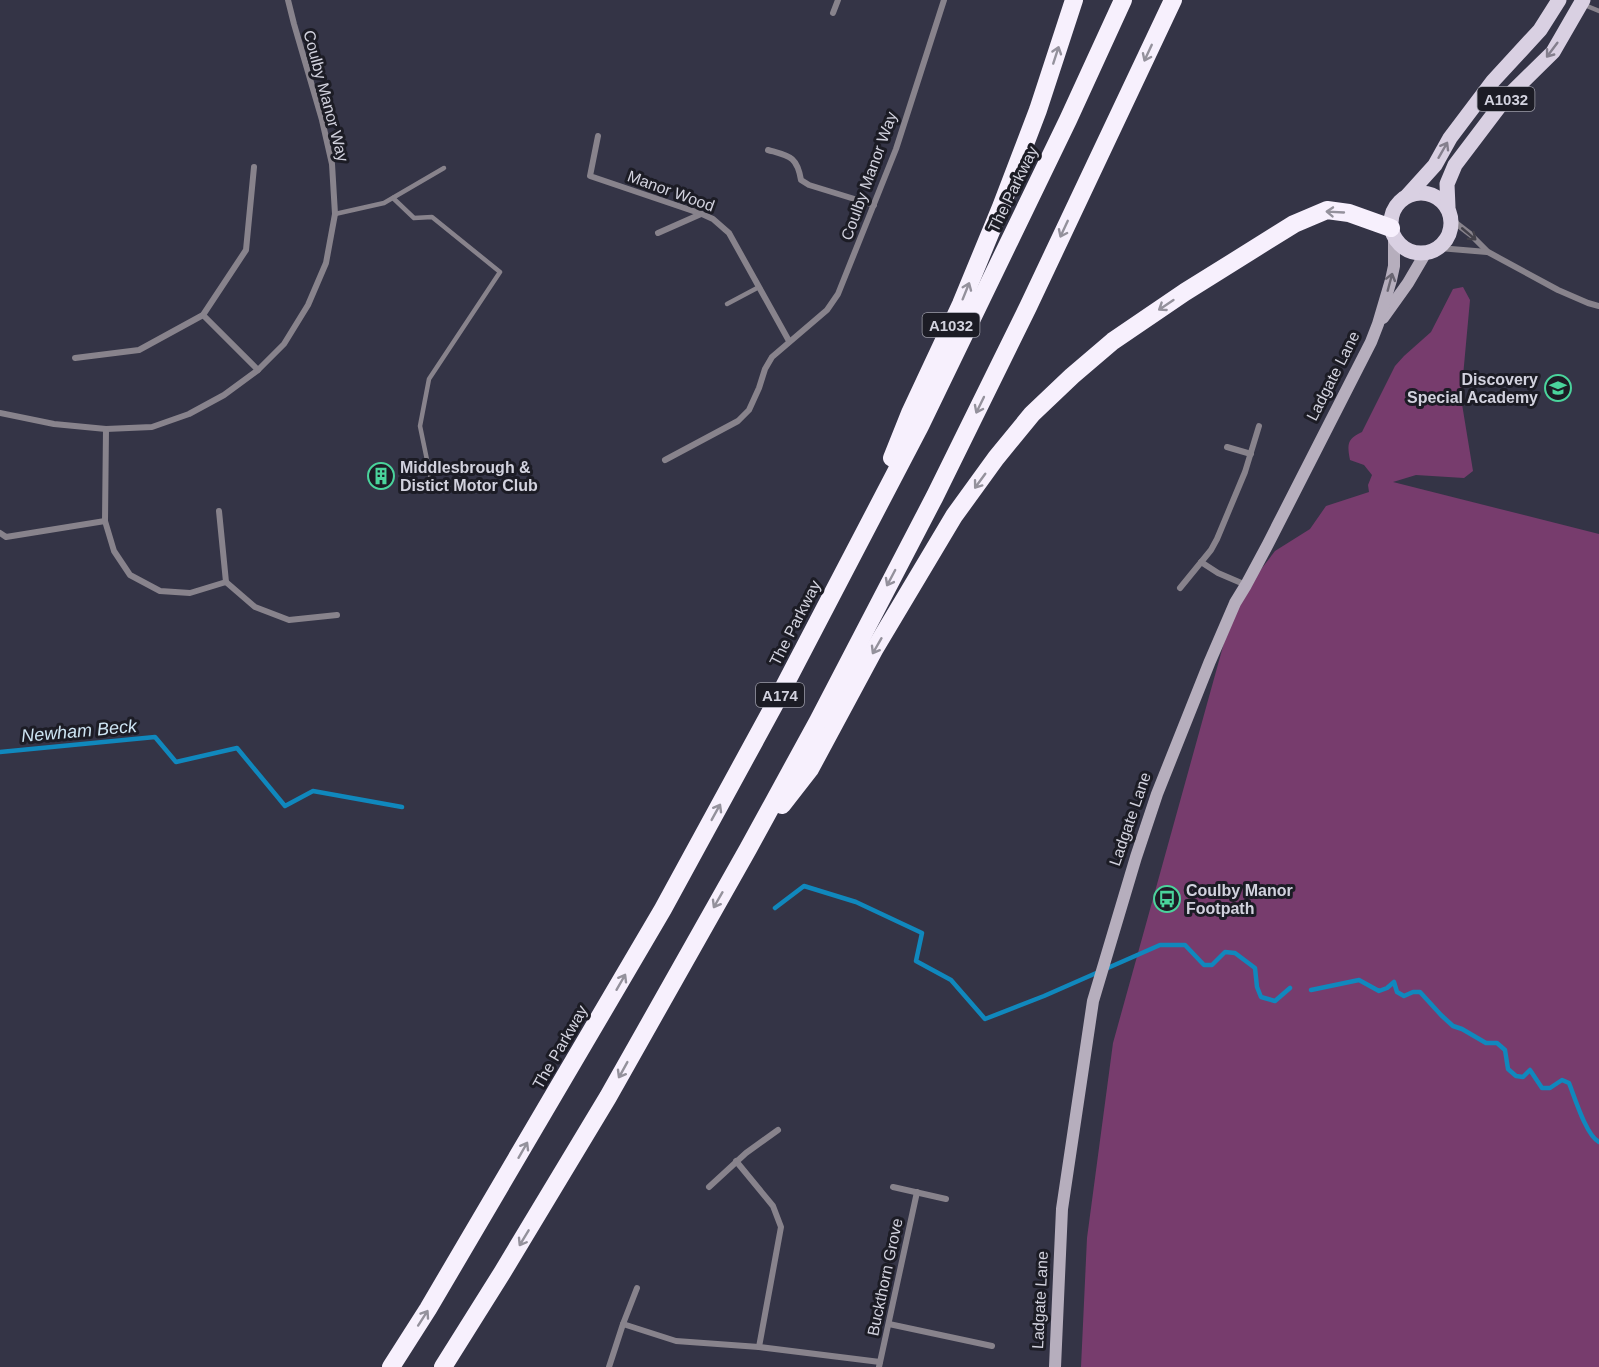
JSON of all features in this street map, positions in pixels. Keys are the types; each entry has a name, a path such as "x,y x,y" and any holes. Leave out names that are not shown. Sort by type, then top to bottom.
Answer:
{"highway":[{"name":"A1032","path":"861,538 910,413 961,304 1001,207 1038,110 1074,0"},
{"name":"The Parkway","path":"391,1367 464,1250 663,909 777,700 920,426 1068,120 1123,0"},
{"name":"A174","path":"443,1367 608,1097 818,721 935,496 1028,307 1173,0"},
{"name":"A174","path":"748,849 810,769 874,650 954,516 996,458 1032,414 1113,341 1185,292 1294,224 1327,210 1349,213 1392,234"}],"main road":[{"name":"A1032","path":"1392,234 1391,216 1397,204 1435,165 1450,138 1493,81 1540,30 1559,0"},
{"name":"A1032","path":"1432,251 1447,239 1451,227 1447,184 1455,165 1506,99 1553,52 1582,2"},
{"path":"1407,196 1417,192 1428,193 1438,197 1449,211"},
{"path":"1392,234 1400,246 1407,251 1416,253 1432,251"},
{"name":"Ladgate Lane","path":"1055,1367 1062,1209 1093,1001 1156,794 1210,661 1235,603 1371,342 1394,266 1392,234"},
{"name":"Ladgate Lane","path":"1378,324 1432,251"}],"street":[{"name":"Coulby Manor Way","path":"0,413 54,424 106,429 152,427 189,414 224,395 258,370 284,344 308,305 326,263 335,214 330,153 288,0"},
{"path":"833,13 838,0"},
{"name":"Coulby Manor Way","path":"665,460 738,421 749,410 772,357 827,310 838,294 896,149 944,0"},
{"name":"Manor Wood","path":"598,136 590,176 713,219 729,233 789,341"},
{"path":"768,150 789,156 794,160 801,180 809,185 874,205"},
{"path":"75,358 139,350 203,315 246,250 254,166"},
{"path":"1449,211 1457,224 1488,252 1571,297 1599,306"},
{"path":"658,233 702,214"},
{"path":"1432,251 1488,252"},
{"path":"203,315 258,370"},
{"path":"1180,588 1211,550 1217,539 1251,454 1258,426"},
{"path":"106,429 105,521 114,551 130,575 160,591 190,593 226,582"},
{"path":"1227,447 1251,454"},
{"path":"219,512 226,582 255,607 289,620 337,615"},
{"path":"0,532 6,537 105,521"},
{"path":"1201,562 1218,573 1246,585"},
{"path":"709,1187 736,1161 778,1130"},
{"path":"736,1161 773,1206 782,1227 759,1347"},
{"path":"893,1186 946,1199"},
{"name":"Buckthorn Grove","path":"880,1365 917,1192"},
{"path":"609,1367 637,1288"},
{"path":"889,1323 992,1346"},
{"path":"623,1324 676,1341 759,1347 880,1365"}],"lane":[{"path":"1582,2 1599,12"},
{"path":"335,214 384,203 444,168"},
{"path":"393,198 414,218 432,217 500,272 429,379 420,426 433,489"},
{"path":"727,304 759,287"}],"shaded area":[{"path":"1463,287 1470,300 1461,398 1473,471 1464,478 1416,475 1393,482 1599,534 1599,1367 1081,1367 1087,1238 1113,1043 1235,603 1275,551 1310,529 1326,506 1369,492 1368,485 1372,475 1364,465 1350,460 1349,443 1353,437 1362,432 1395,366 1431,332 1453,289"}],"waterway":[{"name":"Newham Beck","path":"0,752 155,737 176,762 237,748 285,806 313,791 402,807"},
{"path":"775,908 804,886 856,902 922,933 916,961 951,980 985,1019 1160,945 1185,945 1204,965 1212,965 1225,952 1235,953 1255,968 1257,987 1261,997 1275,1001 1290,988"},
{"name":"Newham Beck","path":"1311,990 1359,980 1379,991 1394,982 1397,992 1404,996 1420,992 1453,1026 1486,1043 1497,1043 1505,1050 1508,1069 1516,1076 1523,1077 1530,1070 1542,1088 1550,1088 1562,1080 1569,1083 1585,1124 1599,1142"}],"place":[{"name":"Discovery Special Academy","path":"1558,388"},
{"name":"Middlesbrough & Distict Motor Club","path":"381,476"},
{"name":"Coulby Manor Footpath","path":"1167,899"}]}
